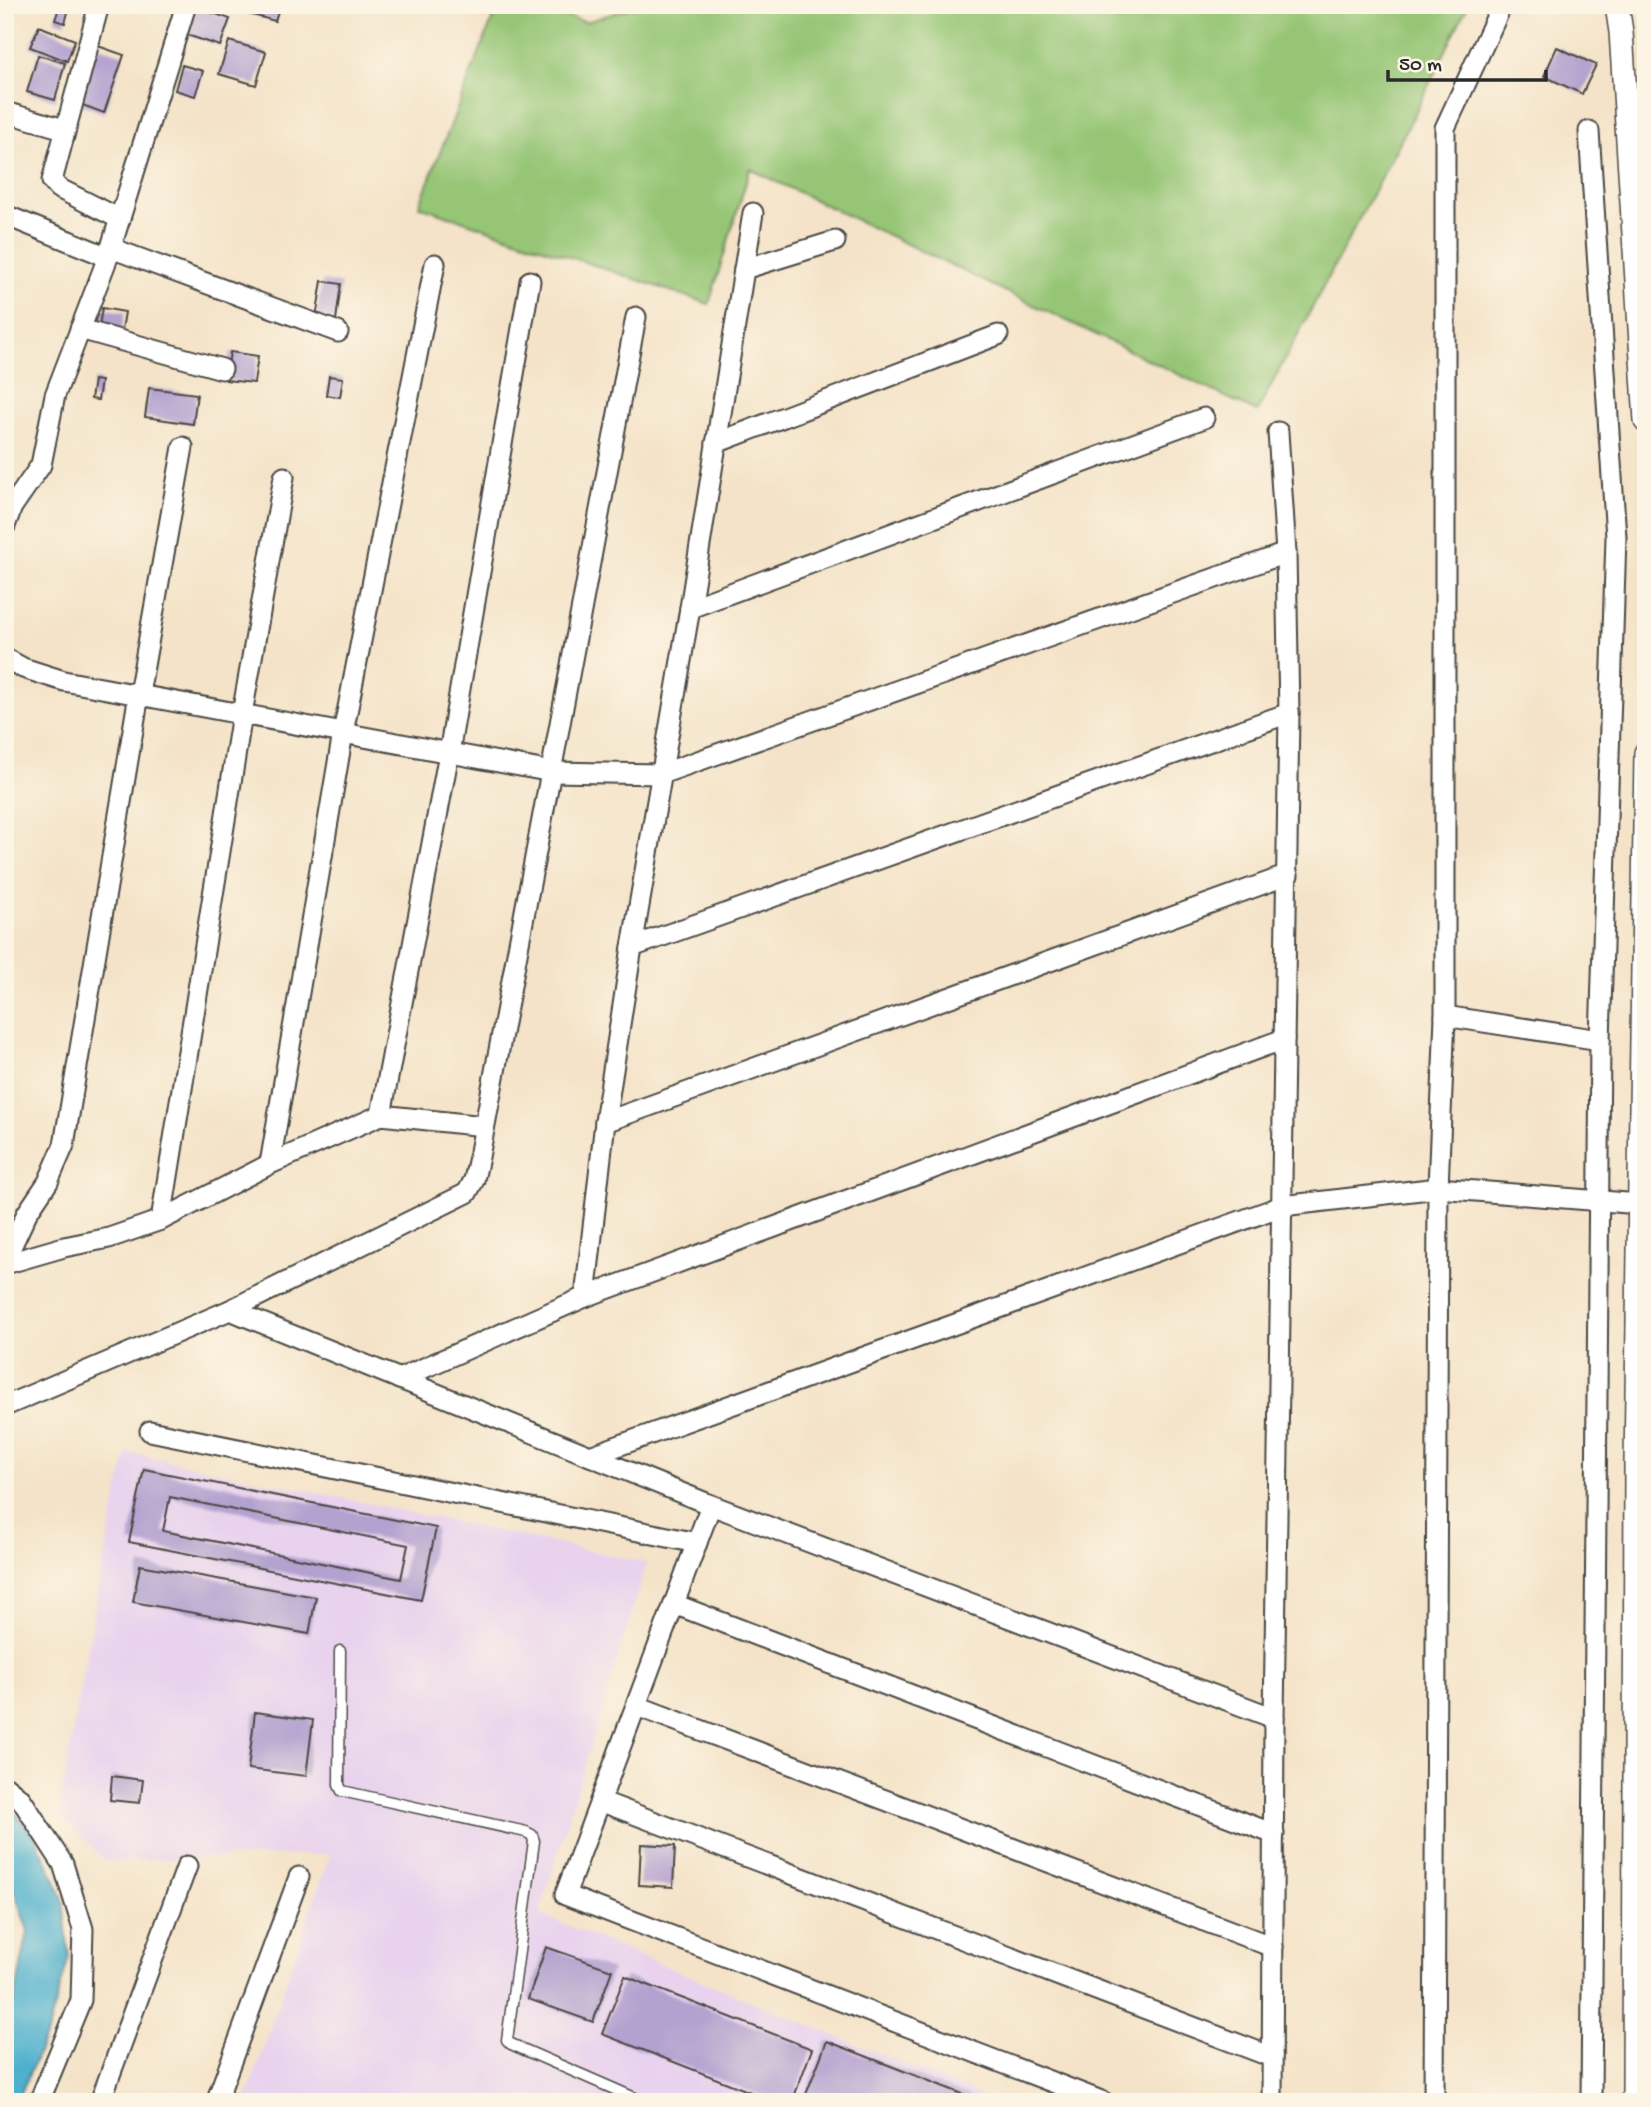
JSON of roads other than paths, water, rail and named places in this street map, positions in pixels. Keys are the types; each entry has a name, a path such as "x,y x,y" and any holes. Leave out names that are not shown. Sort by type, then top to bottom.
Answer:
{"street":[{"path":"99,5 52,181 58,188 120,219"},
{"path":"5,526 12,507 41,465 55,395 109,253 186,5"},
{"path":"1434,2102 1438,1188 1444,1016 1445,128 1502,5"},
{"path":"1617,5 1637,137 1632,208 1646,421"},
{"path":"5,112 64,129"},
{"path":"1589,131 1616,537 1601,1040 1591,2102"},
{"path":"1632,208 1646,227"},
{"path":"585,1297 605,1122 632,947 753,213"},
{"path":"5,215 338,332"},
{"path":"744,269 835,241"},
{"path":"270,1164 344,733 435,264"},
{"path":"381,1115 449,753 530,281"},
{"path":"5,1406 230,1310 467,1193 474,1180 480,1157 636,317"},
{"path":"79,329 222,369"},
{"path":"716,443 998,335"},
{"path":"690,608 1205,418"},
{"path":"1272,2102 1274,1718 1289,713 1286,553 1278,432"},
{"path":"5,1262 27,1213 48,1182 64,1145 183,447"},
{"path":"161,1220 242,714 284,477"},
{"path":"5,658 23,668 64,681 552,772 661,775 1286,553"},
{"path":"632,947 1289,713"},
{"path":"1634,2102 1636,1479 1646,753"},
{"path":"605,1122 1288,876"},
{"path":"1444,1016 1601,1040"},
{"path":"399,1379 585,1297 1284,1040"},
{"path":"5,1262 109,1238 161,1220 270,1164 381,1115 484,1126"},
{"path":"590,1456 1282,1206 1438,1188 1640,1204"},
{"path":"230,1310 711,1506 1274,1718"},
{"path":"150,1431 697,1543"},
{"path":"711,1506 565,1895 1104,2102"},
{"path":"674,1604 1274,1834"},
{"path":"637,1706 1273,1947"},
{"path":"5,1786 21,1799 63,1864 83,1929 81,2000 39,2102"},
{"path":"600,1801 1272,2057"},
{"path":"100,2102 187,1866"},
{"path":"216,2102 299,1877"}],"lane":[{"path":"340,1651 339,1785 342,1791 526,1832 534,1841 507,2040 510,2044 644,2102"}],"water":[{"path":"5,1807 15,1813 35,1836 63,1898 69,1957 48,2030 17,2102 5,2102 5,2026 14,2002 28,1931 12,1884 5,1872"}]}
